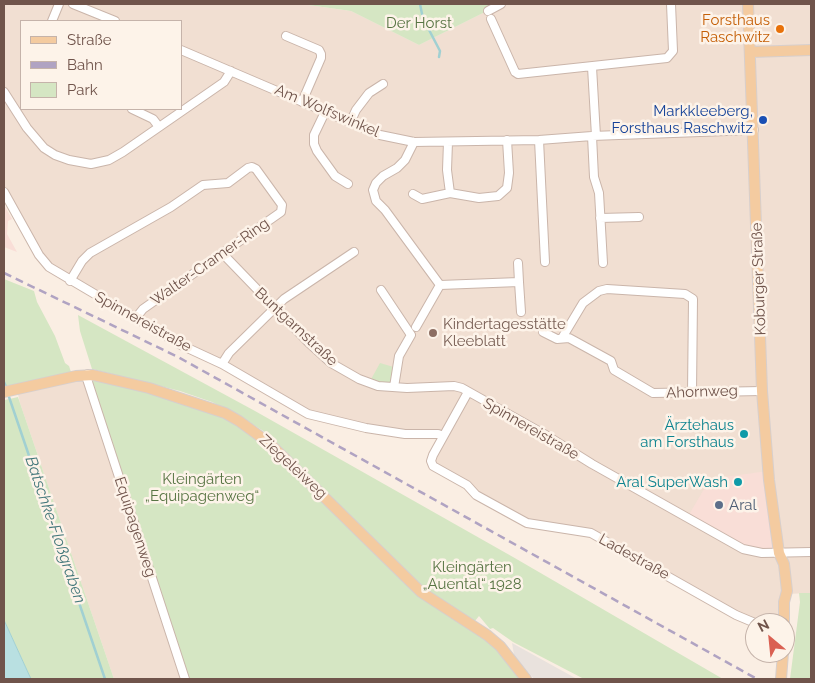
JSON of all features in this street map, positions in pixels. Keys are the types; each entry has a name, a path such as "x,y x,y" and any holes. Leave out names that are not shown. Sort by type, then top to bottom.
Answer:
{"main road":[{"name":"Koburger Straße","path":"748,4 762,391 769,480 779,553 778,576 780,594 784,602 784,613"},
{"path":"751,52 811,50"},
{"name":"Ziegeleiweg","path":"8,392 88,374 107,377 171,394 225,412 275,448 421,592 487,635 500,646 526,679"},
{"path":"781,679 782,663"}],"street":[{"path":"52,20 59,4"},
{"path":"73,4 113,20"},
{"path":"502,4 489,15 515,72 518,74 667,58 673,52 671,4"},
{"path":"286,36 319,50 321,54 302,102"},
{"name":"Am Wolfswinkel","path":"182,50 380,135 414,142 539,140 754,130"},
{"path":"592,67 594,177 599,193 603,263"},
{"path":"4,92 35,139 55,155 91,164 109,160 123,152 224,82 231,71"},
{"path":"350,123 356,110 369,93 384,84"},
{"path":"134,110 152,120 159,127"},
{"path":"325,112 314,134 314,144 335,176 348,184"},
{"path":"413,194 422,199 450,193 479,198 498,196 507,188 509,173 508,140"},
{"path":"539,140 545,262"},
{"path":"414,142 405,160 397,168 383,176 376,183 373,190 376,201 385,210 440,285"},
{"path":"448,142 447,170 450,193"},
{"name":"Walter-Cramer-Ring","path":"70,281 82,261 90,253 171,207 203,185 228,183 252,167 256,169 282,205 280,212 143,309 135,319"},
{"name":"Spinnereistraße","path":"4,192 43,262 56,273 181,345 222,364 308,414 366,428 405,434 438,434 443,436 468,392 743,549 762,553 811,552"},
{"path":"600,218 639,217"},
{"path":"222,364 229,353 275,307 354,252"},
{"name":"Buntgarnstraße","path":"222,253 309,343 331,363 358,379 378,386 454,386 468,392"},
{"path":"518,264 521,312"},
{"path":"440,285 519,282"},
{"path":"416,327 440,285"},
{"path":"562,338 583,303 599,291 607,289 686,294 692,299 692,393"},
{"path":"381,290 411,335 399,356 394,387"},
{"name":"Ahornweg","path":"543,332 557,339 569,338 611,361 614,370 653,393 762,391"},
{"name":"Equipagenweg","path":"88,374 87,379 185,679"},
{"name":"Ladestraße","path":"443,436 431,461 433,466 467,485 476,495 527,523 560,530 592,533 745,619"}],"shaded area":[{"path":"4,4 301,4 351,11 419,45 501,4 811,4 811,593 786,594 785,613 745,613 745,618 591,533 527,523 433,466 443,436 405,434 308,414 49,267 4,192"},
{"path":"4,205 12,219 8,221 7,234 17,252 4,247"},
{"path":"88,374 185,679 114,679 20,403 17,390"},
{"path":"768,471 779,553 752,552 687,518 710,479"},
{"path":"512,643 577,679 534,679 514,655"}],"green space":[{"name":"Der Horst","path":"301,4 501,4 419,45 351,11"},
{"path":"4,279 34,291 37,302 71,372 4,387"},
{"name":"Kleingärten „Auental“ 1928","path":"78,315 255,411 513,557 723,679 584,679 513,642 493,628 490,629 479,616 475,621 436,598 405,570 268,434 238,415 212,402 180,391 92,369 80,331"},
{"path":"380,363 397,368 394,387 369,383"},
{"name":"Kleingärten „Equipagenweg“","path":"88,374 239,421 421,592 487,635 523,676 519,679 185,679"},
{"path":"18,397 114,679 31,679 4,620 4,399"},
{"path":"799,593 811,593 811,679 790,679 792,663 795,663 795,640 800,602"}],"water":[{"path":"4,620 31,679 4,679"}],"waterway":[{"path":"420,4 427,26 440,51 439,57"},
{"name":"Batschke‐Floßgraben","path":"4,382 7,389"},
{"name":"Batschke‐Floßgraben","path":"8,394 105,679"}],"railway":[{"path":"4,273 178,357 757,679"}],"place":[{"name":"Forsthaus Raschwitz","path":"780,29"},
{"name":"Markkleeberg, Forsthaus Raschwitz","path":"763,120"},
{"name":"Kindertagesstätte Kleeblatt","path":"433,333"},
{"name":"Ärztehaus am Forsthaus","path":"744,434"},
{"name":"Aral SuperWash","path":"738,482"},
{"name":"Aral","path":"719,505"}]}
